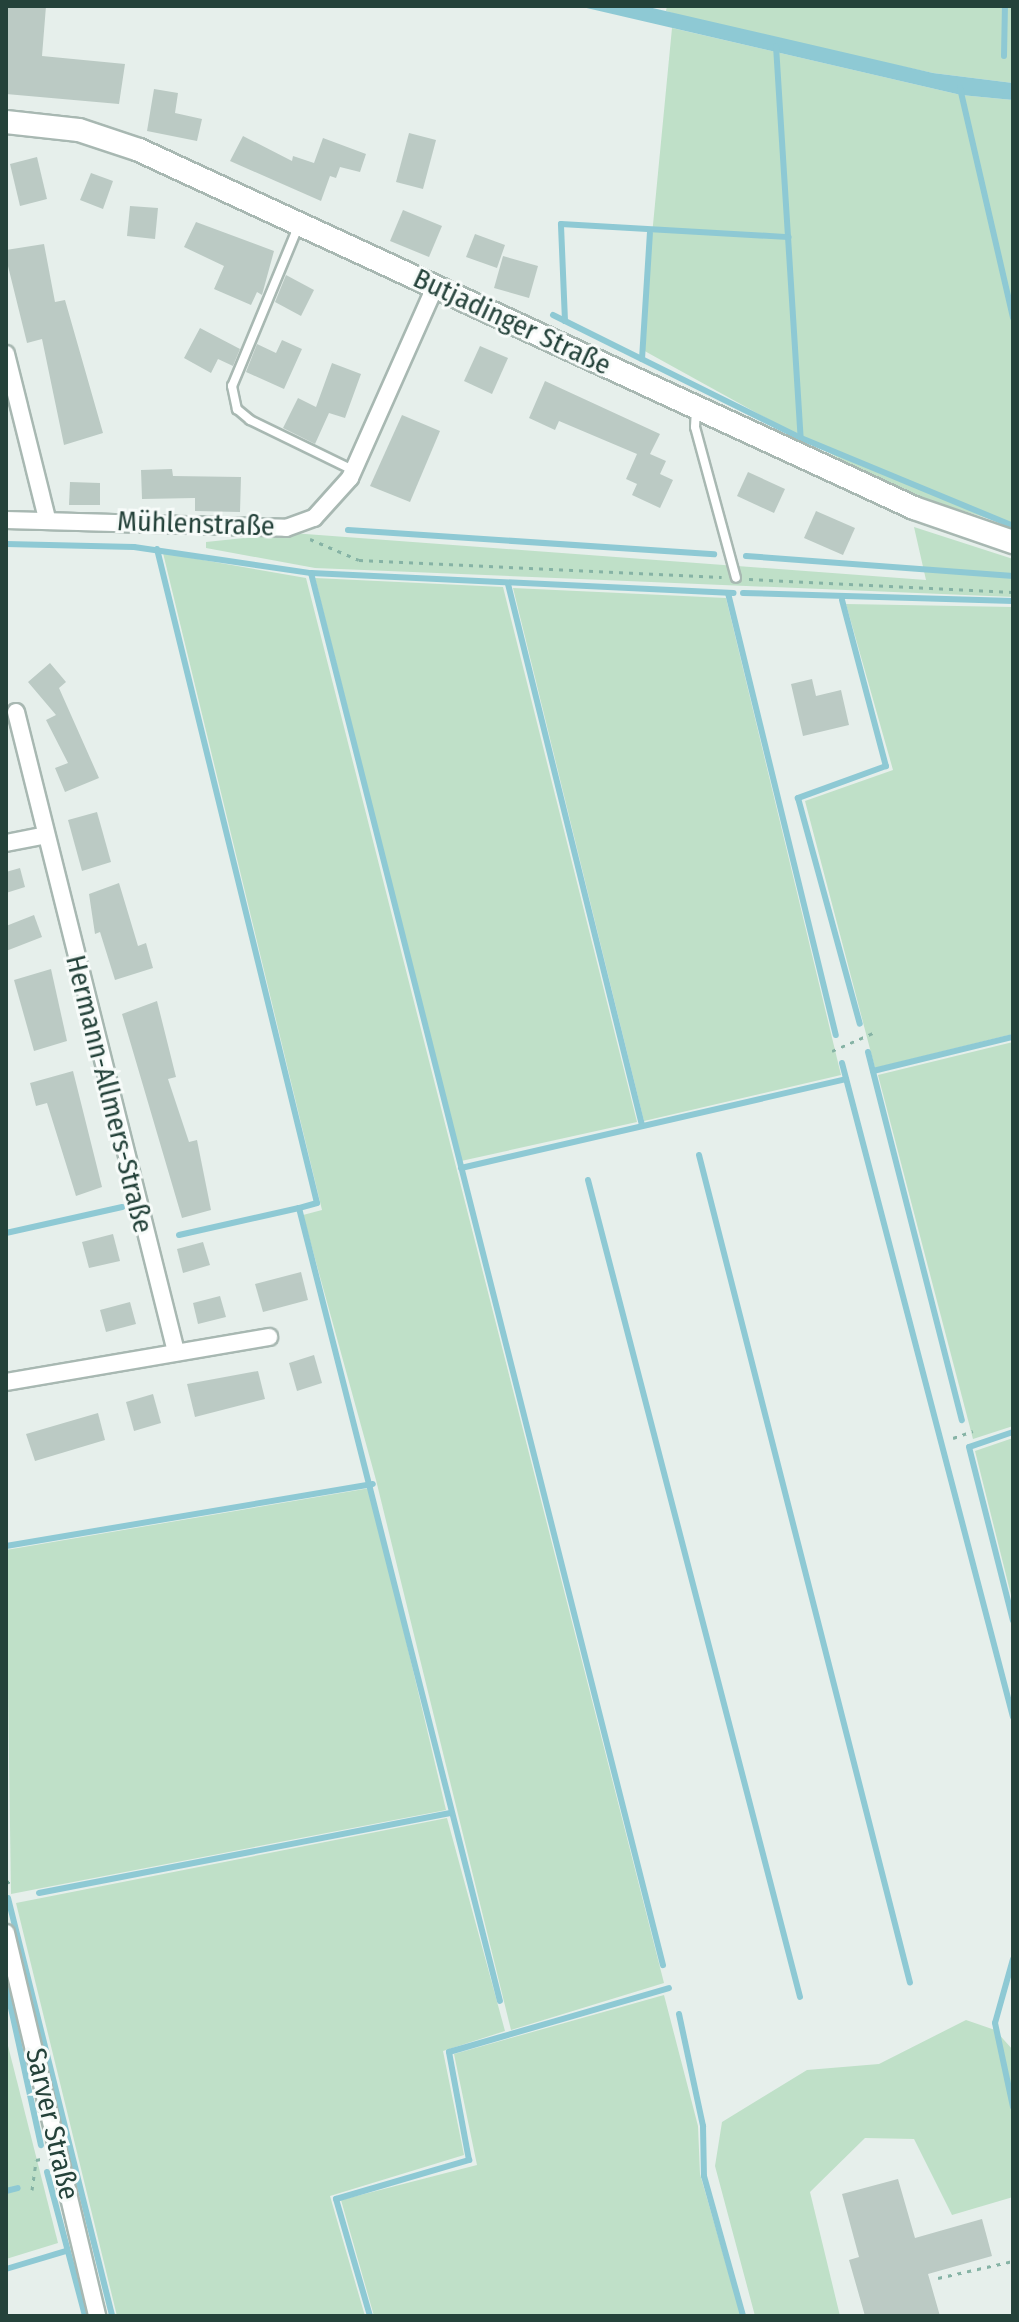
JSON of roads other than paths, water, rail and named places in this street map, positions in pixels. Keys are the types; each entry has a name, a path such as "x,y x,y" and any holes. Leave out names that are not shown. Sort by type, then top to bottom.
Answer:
{"main road":[{"name":"Butjadinger Straße","path":"6,122 79,130 139,150 914,508 1013,542"}],"street":[{"name":"Mühlenstraße","path":"6,520 47,518 286,528 302,523 336,499 353,470 435,287"},
{"path":"6,354 47,518"},
{"name":"Hermann-Allmers-Straße","path":"16,712 42,836 176,1352"},
{"path":"6,843 42,836"},
{"path":"6,1382 269,1337"},
{"name":"Sarver Straße","path":"6,1933 97,2316"}],"lane":[{"path":"299,225 232,386 234,397 250,420 353,470"},
{"path":"696,406 695,427 736,578"}],"water":[{"path":"578,6 644,6 933,73 1013,83 1013,100 961,95"}],"waterway":[{"path":"1004,56 1005,6"},
{"path":"776,46 801,438"},
{"path":"960,88 1013,318"},
{"path":"565,321 561,224 789,237"},
{"path":"642,359 650,233"},
{"path":"553,315 801,438 1013,526"},
{"path":"348,530 714,554"},
{"path":"6,544 134,547 311,573 734,593"},
{"path":"157,549 317,1203 299,1208 500,2001"},
{"path":"746,556 1013,576"},
{"path":"311,573 663,1965"},
{"path":"508,584 642,1125"},
{"path":"728,593 836,1035"},
{"path":"743,593 1013,601"},
{"path":"842,600 886,766 798,798 860,1024"},
{"path":"873,1071 1013,1037"},
{"path":"868,1052 962,1420"},
{"path":"842,1063 1013,1717"},
{"path":"461,1168 846,1079"},
{"path":"699,1155 910,1983"},
{"path":"588,1180 800,1997"},
{"path":"6,1233 122,1207"},
{"path":"179,1235 299,1208"},
{"path":"1013,1432 969,1447 1013,1621"},
{"path":"6,1546 373,1484"},
{"path":"39,1893 450,1813"},
{"path":"8,1898 112,2316"},
{"path":"1013,1959 995,2023 1013,2107"},
{"path":"6,1985 41,2145"},
{"path":"370,2316 336,2199 469,2160 449,2052 669,1988"},
{"path":"679,2014 703,2126 704,2176 743,2316"},
{"path":"47,2172 85,2316"},
{"path":"6,2191 18,2188"},
{"path":"6,2269 66,2251"}]}
